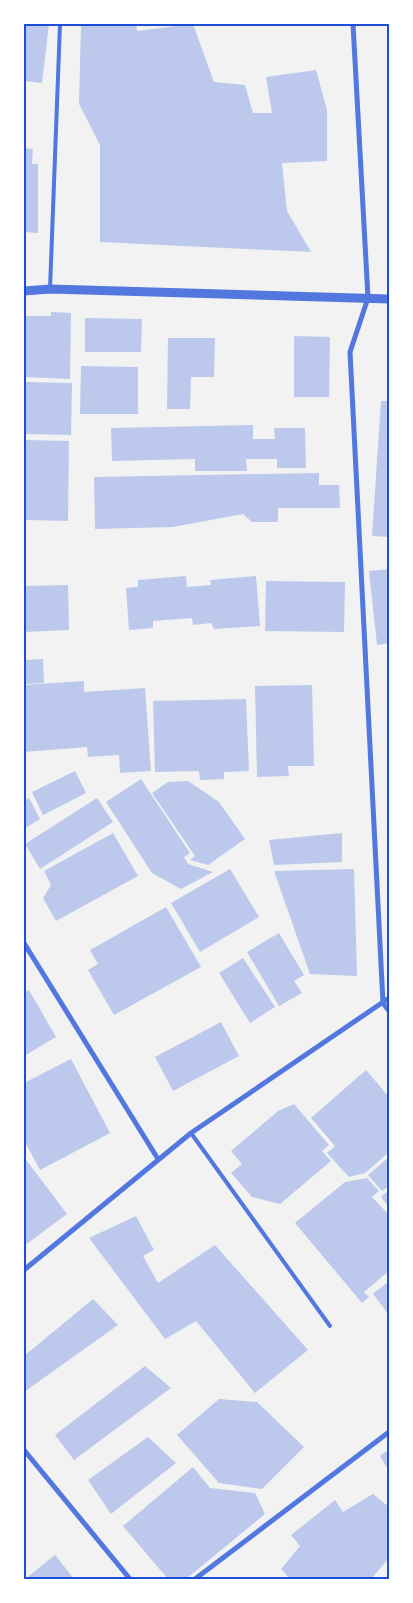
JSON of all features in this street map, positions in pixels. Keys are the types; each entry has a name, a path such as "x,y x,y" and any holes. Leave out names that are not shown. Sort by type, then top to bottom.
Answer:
{"street":[{"path":"353,24 368,298 350,352 383,1003 389,1012"},
{"path":"24,291 50,289 389,299"},
{"path":"24,943 158,1159"},
{"path":"24,1270 191,1133 389,998"},
{"path":"196,1579 389,1432"},
{"path":"24,1450 130,1579"}],"lane":[{"path":"50,289 60,24"},
{"path":"191,1133 330,1326"}],"building":[{"path":"24,24 49,24 42,83 24,81"},
{"path":"81,24 136,24 137,31 193,24 214,82 245,85 253,113 272,113 266,77 316,70 327,110 327,161 282,163 287,211 311,252 100,242 100,145 79,104"},
{"path":"24,148 33,149 32,164 38,164 38,233 24,232"},
{"path":"51,312 71,313 70,379 24,377 25,316 51,316"},
{"path":"85,318 142,319 141,352 85,352"},
{"path":"294,336 330,337 329,397 294,397"},
{"path":"168,338 215,338 214,377 191,377 190,409 167,409"},
{"path":"81,366 138,367 138,414 80,414"},
{"path":"26,382 72,383 71,435 25,434"},
{"path":"381,401 389,401 389,537 372,536"},
{"path":"253,425 253,439 275,439 274,428 305,428 306,468 277,468 277,459 246,459 247,471 195,471 195,459 112,461 111,428"},
{"path":"24,440 69,441 68,521 24,520"},
{"path":"319,473 319,485 339,485 340,508 278,508 278,522 252,522 243,514 173,527 95,529 94,477"},
{"path":"389,569 389,643 377,645 369,571"},
{"path":"186,576 187,587 211,585 210,580 256,576 260,626 214,629 211,623 193,625 192,618 153,621 153,628 129,630 126,588 138,587 138,580"},
{"path":"266,581 345,582 344,632 265,631"},
{"path":"68,585 69,630 24,632 24,586"},
{"path":"43,659 44,683 24,684 24,660"},
{"path":"84,681 84,692 145,688 151,771 120,773 119,755 88,757 87,747 24,752 24,685"},
{"path":"312,685 314,766 288,766 289,776 257,777 255,686"},
{"path":"246,699 249,771 224,772 224,779 200,780 199,771 155,772 153,701"},
{"path":"75,771 86,793 43,815 32,792"},
{"path":"141,779 190,853 184,857 188,864 213,872 181,889 152,873 106,802"},
{"path":"188,781 219,802 245,839 208,865 190,860 195,856 152,793 168,782"},
{"path":"29,798 40,819 24,829 24,801"},
{"path":"97,798 113,822 40,869 25,844"},
{"path":"113,833 138,876 56,921 43,898 51,885 44,871"},
{"path":"342,833 342,862 274,865 269,840"},
{"path":"230,869 259,917 200,952 171,903"},
{"path":"354,869 357,976 310,974 274,871"},
{"path":"166,907 201,967 114,1015 88,970 98,964 90,950"},
{"path":"279,933 304,975 294,981 302,993 279,1006 247,952"},
{"path":"243,958 275,1007 250,1023 219,973"},
{"path":"29,990 56,1037 24,1056 24,993"},
{"path":"221,1022 239,1056 173,1091 155,1057"},
{"path":"71,1059 110,1133 40,1170 24,1140 24,1083"},
{"path":"366,1070 389,1097 389,1152 365,1173 349,1177 327,1153 335,1146 311,1118"},
{"path":"294,1104 329,1145 322,1151 331,1161 280,1204 252,1197 231,1173 242,1164 231,1151 278,1111"},
{"path":"24,1157 67,1214 24,1246"},
{"path":"389,1157 389,1186 382,1191 368,1175"},
{"path":"367,1178 379,1191 372,1197 389,1215 389,1271 364,1292 369,1297 362,1303 295,1223 345,1182"},
{"path":"389,1190 389,1207 381,1197"},
{"path":"136,1216 154,1250 143,1256 158,1283 215,1245 308,1350 255,1393 196,1321 165,1339 89,1238"},
{"path":"389,1281 389,1315 373,1294"},
{"path":"93,1299 118,1325 24,1392 24,1356"},
{"path":"145,1366 171,1388 74,1460 55,1435"},
{"path":"219,1399 257,1402 304,1447 262,1489 219,1483 177,1435"},
{"path":"148,1437 176,1463 111,1514 88,1480"},
{"path":"389,1449 389,1471 380,1456"},
{"path":"193,1467 210,1488 255,1493 265,1514 186,1579 168,1579 123,1526"},
{"path":"373,1494 389,1507 389,1558 371,1579 290,1579 281,1569 300,1546 291,1535 335,1500 343,1512"},
{"path":"55,1555 74,1579 25,1579"}]}
